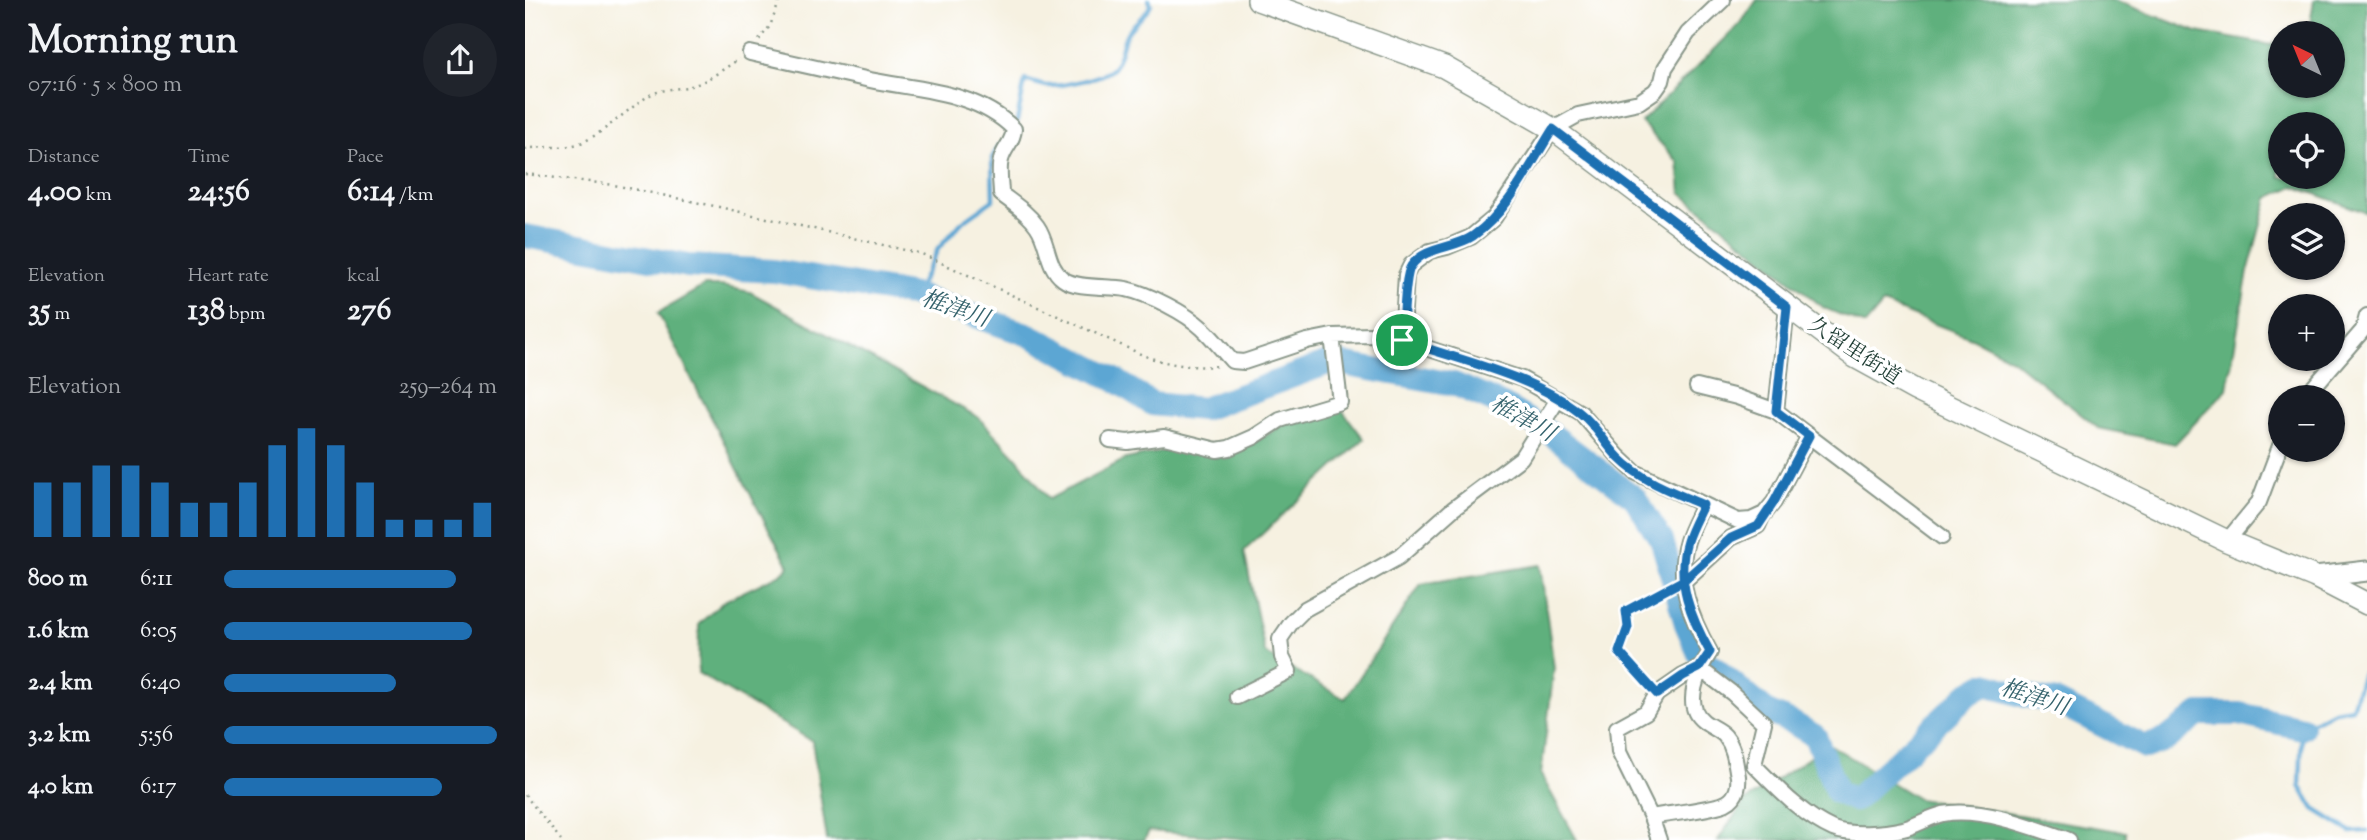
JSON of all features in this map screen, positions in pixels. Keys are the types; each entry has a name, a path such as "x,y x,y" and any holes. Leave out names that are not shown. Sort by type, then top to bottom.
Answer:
{"main road":[{"name":"久留里街道","path":"1258,0 1444,67 1553,129 1855,357 1915,390 2227,541 2315,577 2367,604"},
{"path":"2315,577 2367,571"}],"street":[{"path":"1402,340 1406,275 1412,265 1430,251 1471,237 1494,218 1553,129 1578,115 1639,102 1648,97 1662,81 1665,68 1688,33 1723,0"},
{"path":"750,53 942,93 975,103 1003,118 1014,129 1013,140 1000,163 1001,194 1038,226 1051,264 1063,279 1075,284 1125,289 1143,294 1202,328 1232,361 1244,362 1307,341 1332,336 1373,335 1402,340 1522,379 1581,413 1635,472 1703,505 1738,521 1751,520 1764,514"},
{"path":"1776,411 1787,307"},
{"path":"2315,385 2363,330 2367,316"},
{"path":"1110,440 1128,442 1164,436 1217,450 1254,437 1280,420 1340,402 1332,336"},
{"path":"1697,387 1776,411 1942,537"},
{"path":"1237,697 1289,671 1282,657 1280,639 1305,609 1399,557 1453,509 1521,458 1558,399"},
{"path":"1684,580 1731,538 1758,526 1809,436"},
{"path":"2227,541 2259,502 2275,462"},
{"path":"1651,817 1725,804 1736,795 1739,780 1733,748 1723,733 1701,720 1695,711 1693,698 1699,668 1710,652 1693,621 1682,564 1687,540 1703,505"},
{"path":"1659,840 1651,817 1619,752 1617,728 1646,712 1657,694 1699,668"},
{"path":"1699,668 1733,693 1764,723 1754,765 1809,815 1835,830 1879,833 1905,828 1943,814 1976,814 2030,825 2069,840"}],"lane":[{"path":"1657,694 1619,652 1628,627 1626,611 1684,580"}],"path":[{"path":"525,149 560,148 583,142 650,96 710,78 750,53 770,26 780,0"},
{"path":"525,174 614,185 922,254 1161,362 1197,368 1221,366 1232,361"},
{"path":"525,795 561,840"}],"green space":[{"path":"1757,0 2114,0 2197,32 2268,44 2268,98 2345,98 2345,21 2310,21 2314,0 2367,0 2367,213 2302,189 2345,189 2345,112 2268,112 2268,189 2288,189 2268,198 2248,272 2227,389 2175,444 2098,428 2012,359 1974,339 1883,304 1865,325 1824,308 1681,193 1678,162 1641,122 1740,24"},
{"path":"704,286 721,286 750,292 978,417 1016,457 1049,499 1126,459 1179,448 1216,457 1255,442 1289,421 1342,410 1364,439 1244,551 1265,653 1345,699 1421,584 1540,565 1554,668 1541,775 1577,840 1260,840 1149,831 1144,840 827,840 812,741 698,673 699,624 724,601 781,574 789,566 658,313"},
{"path":"1829,744 1918,799 2126,832 2126,840 1718,840 1744,802"}],"waterway":[{"path":"1014,125 1025,80 1052,86 1081,81 1108,72 1118,60 1127,33 1149,8 1149,0"},
{"path":"915,295 938,249 962,222 993,200 992,158 999,146"},
{"name":"椎津川","path":"525,236 688,266 774,271 915,295 1029,335 1117,381 1152,404 1203,409 1331,362 1454,384 1503,405 1551,434 1635,498 1662,541 1686,624 1700,656 1767,712 1815,736 1837,792 1855,800 1967,695 1986,684 2057,702 2145,747 2167,739 2199,714 2239,714 2302,728"},
{"path":"2367,670 2363,673 2352,708 2334,711 2302,728 2300,786 2314,809 2351,832 2367,831"}],"route":[{"path":"1402,340 1406,275 1412,265 1430,251 1471,237 1494,218 1553,129 1787,307 1776,411 1809,436 1758,526 1731,538 1684,580 1626,611 1628,627 1619,652 1657,694 1699,668 1710,652 1693,621 1685,595 1684,580 1682,564 1687,540 1703,505 1635,472 1581,413 1522,379 1402,340"}]}
